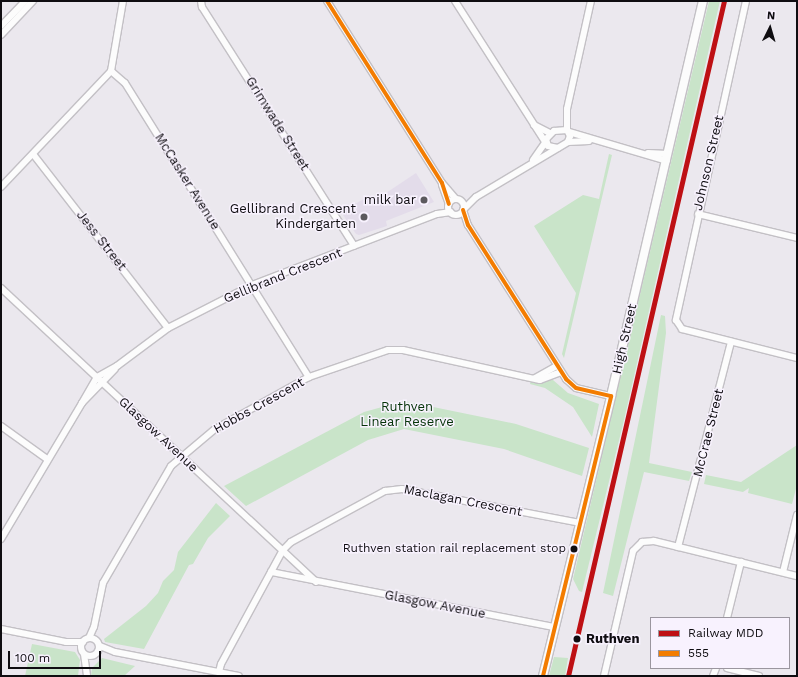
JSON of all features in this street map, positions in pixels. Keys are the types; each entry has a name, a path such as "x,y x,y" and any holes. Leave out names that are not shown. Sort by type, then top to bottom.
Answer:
{"main road":[{"name":"High Street","path":"543,676 611,396 703,1"}],"street":[{"path":"1,34 5,25 25,1"},
{"path":"5,25 33,1"},
{"path":"1,187 111,71 123,1"},
{"name":"Grimwade Street","path":"201,1 202,7 354,246"},
{"path":"327,1 442,183 459,200 464,210 468,225 561,372 576,388 611,396"},
{"path":"455,1 532,125 545,142 552,148 558,148"},
{"name":"Johnson Street","path":"731,342 686,330 678,326 676,308 746,1"},
{"path":"558,129 567,109 590,2"},
{"name":"McCasker Avenue","path":"111,71 125,83 309,377"},
{"path":"567,109 568,142"},
{"path":"532,125 550,133"},
{"path":"531,163 550,133 558,129 593,140 667,158"},
{"path":"454,214 464,210 476,197 568,142 593,140"},
{"name":"Jess Street","path":"33,154 168,328"},
{"path":"442,183 454,214 468,225"},
{"path":"459,200 476,197"},
{"name":"Gellibrand Crescent","path":"1,539 47,459 82,404 97,377 117,366 168,328 252,285 437,214 449,204 459,200"},
{"name":"Gellibrand Crescent","path":"437,214 454,214"},
{"path":"698,214 797,238"},
{"name":"Glasgow Avenue","path":"1,288 316,582"},
{"path":"731,342 797,358"},
{"name":"McCrae Street","path":"681,547 731,342"},
{"name":"Hobbs Crescent","path":"89,638 94,627 103,583 171,466 180,456 215,429 309,377 388,350 403,350 547,380 561,372"},
{"name":"Gellibrand Crescent","path":"82,404 117,366"},
{"path":"532,378 544,375 557,366"},
{"path":"1,426 47,459"},
{"name":"Maclagan Crescent","path":"219,672 221,664 283,550 302,536 394,489 580,523"},
{"path":"783,572 797,515"},
{"path":"604,676 633,551 640,543 651,540 797,576"},
{"path":"728,617 741,562"},
{"name":"Glasgow Avenue","path":"271,572 316,582 555,627"},
{"name":"Hobbs Crescent","path":"94,627 96,640"},
{"path":"1,629 66,642 83,642 89,638 96,640 100,646 115,652 239,676"},
{"path":"66,642 83,652 96,654 115,652"},
{"path":"83,642 83,652 87,673"},
{"path":"87,673 100,646"},
{"path":"731,669 759,676"}],"shaded area":[{"path":"416,173 434,202 386,221 387,226 359,235 356,234 341,212 369,196 374,203 379,201 382,205 387,202 383,195"}],"green space":[{"path":"709,1 720,1 624,420 582,592 579,591 573,579"},
{"path":"609,154 612,155 564,358 562,354 576,293 534,226 583,195 599,199"},
{"path":"661,315 665,316 666,333 649,463 692,472 689,481 644,472 613,596 603,593"},
{"path":"553,380 568,393 599,404 592,437 573,407 545,388 530,384 531,381"},
{"name":"Ruthven Linear Reserve","path":"404,401 516,424 589,448 582,476 504,449 404,429 368,440 246,506 224,486 364,412"},
{"path":"797,445 797,485 792,504 748,493 749,488 743,492 704,484 706,475 741,482"},
{"path":"216,503 230,516 208,538 193,564 189,565 144,649 105,642 104,639 146,606 158,593 163,581 174,570 178,552"},
{"path":"32,644 75,652 80,660 78,676 25,676"},
{"path":"554,657 568,658 565,676 549,676"},
{"path":"102,658 135,666 124,676 91,676 92,668"}],"rail line":[{"name":"MDD","path":"568,676 724,1"}],"transit line":[{"name":"555","path":"327,1 442,183 449,204"},
{"name":"555","path":"463,210 468,225 566,379 576,388 611,396"},
{"name":"555","path":"543,676 611,396"}],"place":[{"name":"milk bar","path":"424,200"},
{"name":"Gellibrand Crescent Kindergarten","path":"364,217"},
{"name":"Ruthven station rail replacement stop","path":"574,549"},
{"name":"Ruthven","path":"577,639"}]}
